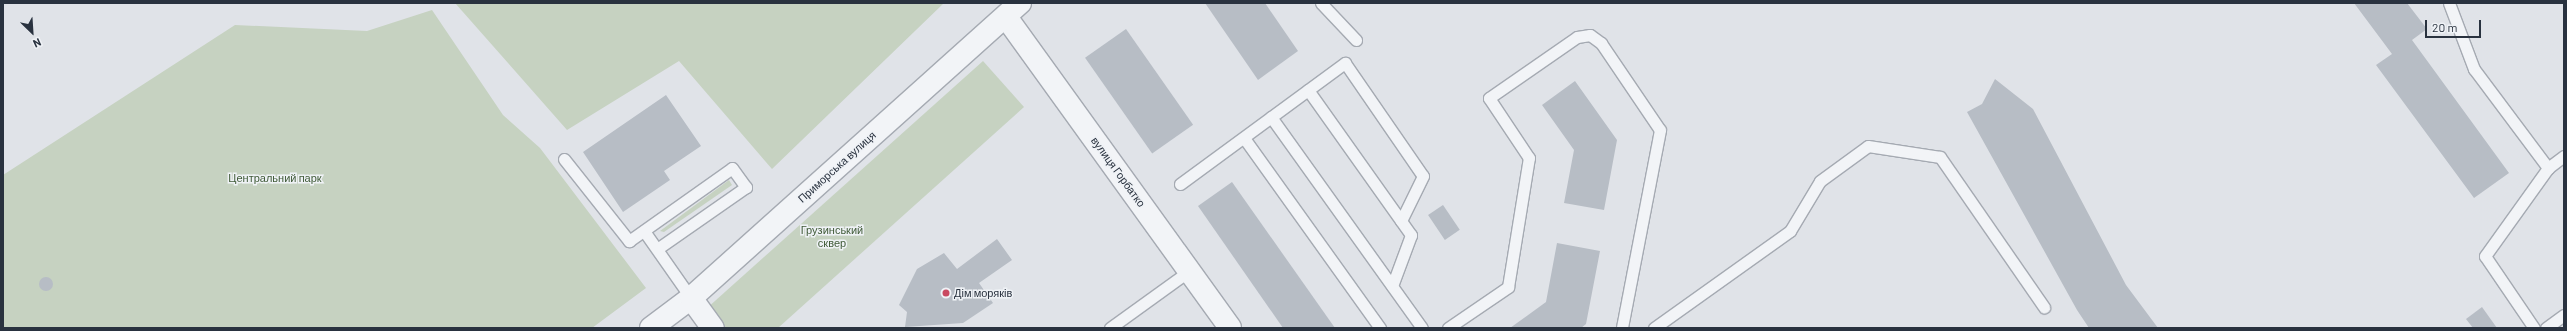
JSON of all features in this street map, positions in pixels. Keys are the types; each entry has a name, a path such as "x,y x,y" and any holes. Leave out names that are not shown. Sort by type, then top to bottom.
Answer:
{"street":[{"name":"вулиця Горбатко","path":"1013,10 1189,271 1230,328"},
{"name":"Приморська вулиця","path":"651,328 691,298 1013,10"},
{"path":"691,298 712,328"}],"lane":[{"path":"1321,3 1356,40"},
{"path":"2449,3 2474,69 2548,168"},
{"path":"1448,328 1508,287 1529,158 1489,98 1577,37 1590,35 1600,43 1660,130 1622,328"},
{"path":"1180,184 1345,63 1423,176 1402,221"},
{"path":"1308,90 1411,235 1392,286"},
{"path":"1271,118 1422,328"},
{"path":"1244,138 1380,328"},
{"path":"1654,328 1790,231 1820,181 1868,146 1940,157 2044,307"},
{"path":"2534,328 2485,256 2548,168 2564,156"},
{"path":"564,159 629,241 732,168 746,187 657,248"},
{"path":"644,231 691,298"},
{"path":"1110,328 1189,271"},
{"path":"2546,328 2564,315"}],"green space":[{"path":"455,3 944,3 772,169 679,61 567,130"},
{"name":"Центральний парк","path":"432,10 503,115 540,148 646,288 592,328 3,328 3,175 235,25 367,31"},
{"name":"Грузинський сквер","path":"983,61 1024,107 778,328 723,328 706,309"},
{"path":"729,180 732,185 664,232 660,231"}],"building":[{"path":"1205,3 1265,3 1298,51 1258,80"},
{"path":"2354,3 2407,3 2427,29 2412,40 2509,173 2474,198 2376,65 2392,54"},
{"path":"1126,29 1193,125 1152,154 1085,58"},
{"path":"1995,79 2033,109 2126,285 2158,328 2089,328 2077,310 1967,112 1982,104"},
{"path":"1575,81 1617,140 1604,210 1564,203 1574,150 1542,105"},
{"path":"666,95 701,146 664,171 670,180 623,212 583,152"},
{"path":"1232,182 1335,328 1283,328 1198,206"},
{"path":"1443,205 1460,230 1445,240 1428,215"},
{"name":"Дім моряків","path":"997,239 1012,260 979,283 993,303 963,323 905,327 907,312 899,305 917,269 944,253 957,269"},
{"path":"1557,243 1600,251 1586,324 1581,328 1510,328 1546,302"},
{"path":"43,277 49,277 53,281 53,287 49,291 43,291 39,287 39,281"},
{"path":"2482,307 2497,328 2473,328 2466,319"}],"place":[{"name":"Дім моряків","path":"946,293"}]}
